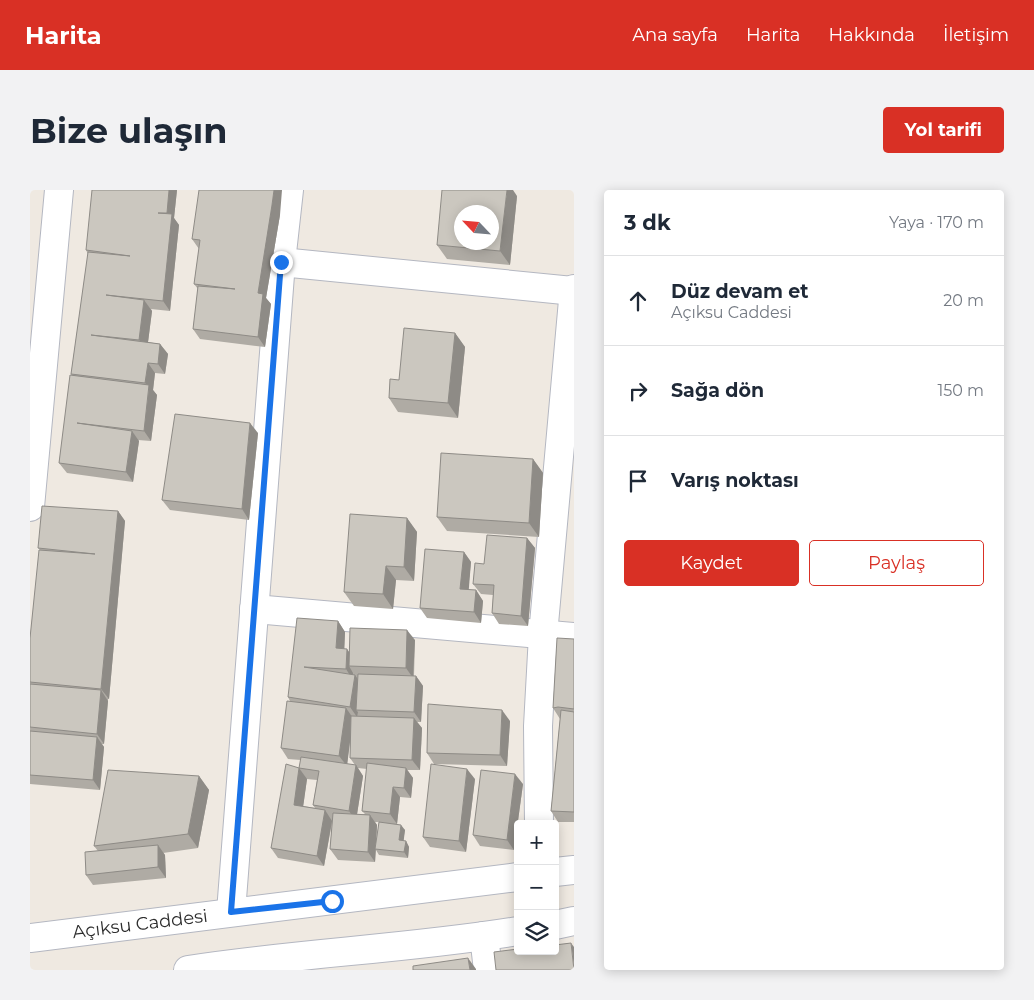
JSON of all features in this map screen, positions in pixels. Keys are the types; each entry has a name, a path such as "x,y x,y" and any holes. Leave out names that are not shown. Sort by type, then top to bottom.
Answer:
{"street":[{"path":"30,507 59,190"},
{"path":"231,912 281,262 289,190"},
{"path":"281,262 574,290 544,635 538,726 539,820"},
{"path":"254,608 574,637"},
{"path":"559,872 574,870"},
{"name":"Açıksu Caddesi","path":"30,938 514,877"},
{"path":"559,923 574,921"},
{"path":"188,970 257,960 330,954 514,932"},
{"path":"484,936 488,970"}],"building":[{"path":"92,190 169,190 167,213 158,213 172,214 163,301 106,295 144,300 139,340 91,335 160,344 158,364 148,363 145,383 71,374 88,252 130,256 86,250"},
{"path":"199,190 274,190 258,293 263,294 258,337 193,329 198,286 235,289 194,284 200,240 192,239"},
{"path":"442,190 507,190 500,251 490,250 499,250 499,205 454,205 454,247 437,245"},
{"path":"404,328 455,333 448,403 389,398 390,379 399,380"},
{"path":"70,375 149,385 144,431 77,423 132,431 126,472 59,463"},
{"path":"175,414 250,423 242,509 162,500"},
{"path":"441,453 533,459 529,523 437,517"},
{"path":"42,506 118,511 101,689 30,682 30,638 39,550 95,554 38,548"},
{"path":"350,514 407,518 404,567 386,566 383,594 344,592"},
{"path":"487,535 527,538 521,616 492,613 494,585 473,584 475,563 484,564"},
{"path":"425,549 464,552 460,589 476,590 474,612 420,608"},
{"path":"297,618 338,621 336,648 347,649 346,669 304,667 355,675 350,707 288,697"},
{"path":"350,628 407,630 406,668 349,666"},
{"path":"557,638 574,639 574,709 553,708"},
{"path":"358,674 416,676 414,712 356,710"},
{"path":"30,684 101,690 97,734 30,727"},
{"path":"287,701 346,708 339,756 281,748"},
{"path":"428,704 502,710 500,755 427,753"},
{"path":"561,710 574,712 574,812 551,811"},
{"path":"351,716 414,718 412,760 350,758"},
{"path":"30,731 97,737 93,780 30,775"},
{"path":"301,757 356,765 349,811 313,805 319,771 299,768"},
{"path":"367,763 406,768 404,788 393,787 390,814 362,811"},
{"path":"286,764 299,768 294,805 325,810 317,856 271,848"},
{"path":"431,764 467,769 459,841 423,837"},
{"path":"108,770 199,776 188,834 94,846"},
{"path":"481,770 515,774 507,840 473,835"},
{"path":"333,813 370,815 368,852 330,849"},
{"path":"379,822 401,825 399,840 406,841 404,852 375,849"},
{"path":"158,845 158,867 86,875 85,852"},
{"path":"571,943 574,970 496,970 494,952 514,950 514,955 559,955 559,944"},
{"path":"468,958 470,970 413,970 413,966"}],"route":[{"path":"281,262 231,912 332,901"}]}
